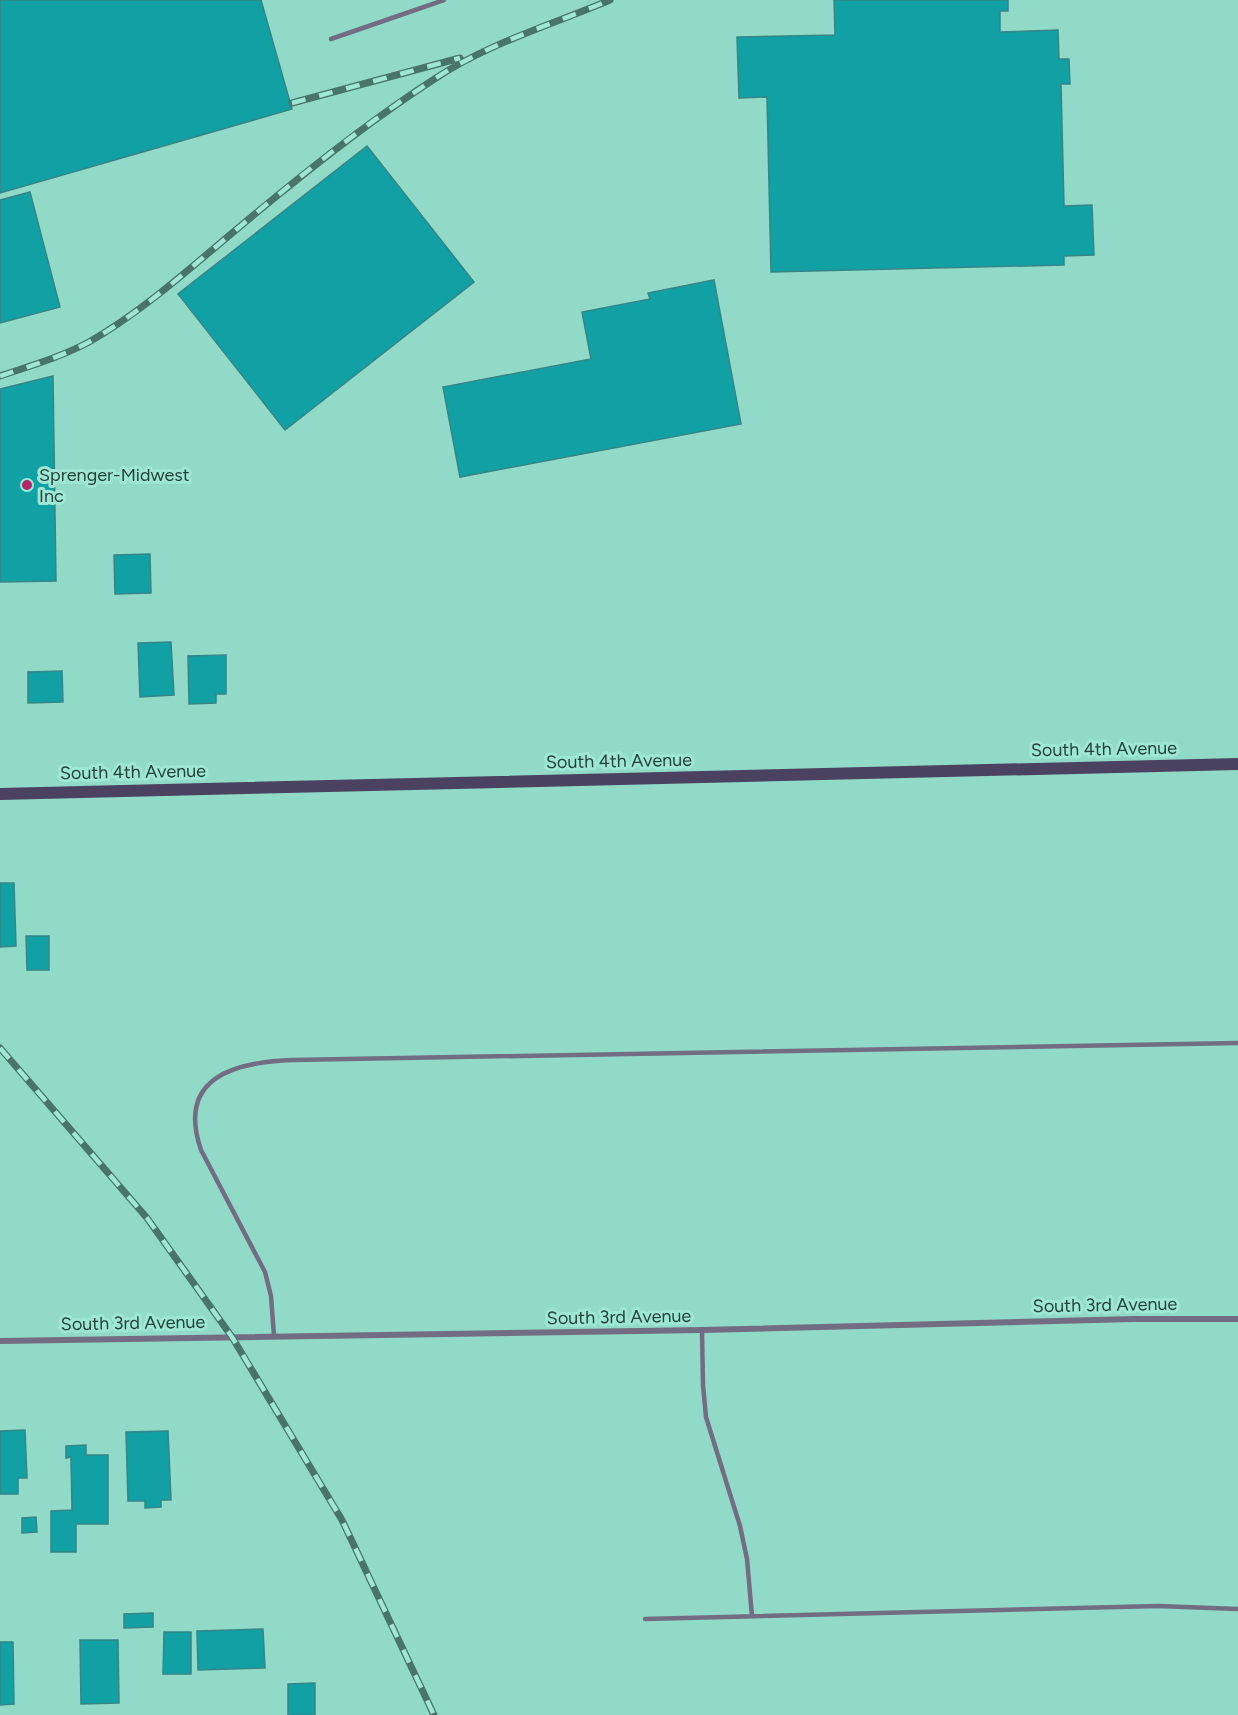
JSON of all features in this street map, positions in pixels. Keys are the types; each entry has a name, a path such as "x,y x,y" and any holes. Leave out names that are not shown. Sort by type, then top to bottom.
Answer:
{"street":[{"name":"South 4th Avenue","path":"0,794 1238,764"},
{"name":"South 3rd Avenue","path":"0,1341 702,1330 1134,1318 1238,1319"}],"lane":[{"path":"331,39 444,0"},
{"path":"274,1336 271,1296 265,1272 251,1241 201,1150 195,1131 194,1112 200,1095 211,1081 233,1068 257,1062 293,1060 1238,1043"},
{"path":"702,1330 706,1417 740,1526 747,1559 752,1616"},
{"path":"645,1619 1158,1606 1238,1609"}],"building":[{"path":"0,0 261,0 292,109 0,193"},
{"path":"834,0 1008,0 1008,11 1000,11 1000,32 1058,30 1059,59 1069,59 1070,84 1061,84 1064,206 1092,205 1094,255 1064,256 1064,265 771,272 767,97 739,98 737,37 835,35"},
{"path":"367,146 474,282 285,430 178,294"},
{"path":"30,192 60,307 0,323 0,200"},
{"path":"714,280 741,424 460,477 443,387 591,359 582,312 650,299 648,293"},
{"name":"Sprenger-Midwest Inc","path":"53,376 56,581 0,582 0,389"},
{"path":"150,554 151,593 115,594 114,555"},
{"path":"171,642 174,695 140,697 138,643"},
{"path":"226,655 226,694 216,694 216,703 189,704 188,656"},
{"path":"62,671 63,702 28,703 28,672"},
{"path":"0,883 14,883 16,946 0,947"},
{"path":"26,936 49,936 49,970 27,970"},
{"path":"25,1430 27,1478 18,1478 18,1494 0,1494 0,1431"},
{"path":"168,1431 171,1500 161,1500 161,1507 145,1508 145,1501 128,1501 126,1432"},
{"path":"86,1445 86,1455 108,1455 108,1524 76,1524 76,1552 51,1552 51,1511 72,1510 71,1457 66,1458 66,1446"},
{"path":"36,1517 37,1532 22,1533 22,1518"},
{"path":"153,1613 153,1627 124,1628 124,1614"},
{"path":"263,1629 265,1668 198,1670 197,1631"},
{"path":"164,1632 191,1632 191,1674 163,1674"},
{"path":"80,1640 118,1640 119,1703 81,1704"},
{"path":"0,1642 13,1642 14,1704 0,1705"},
{"path":"315,1683 315,1715 288,1715 288,1684"}],"railway":[{"path":"0,376 45,361 89,342 109,330 165,289 334,150 436,78 477,55 521,35 610,0"},
{"path":"292,103 460,58"},
{"path":"0,1048 147,1218 232,1337 342,1520 434,1715"}],"place":[{"name":"Sprenger-Midwest Inc","path":"27,485"}]}
